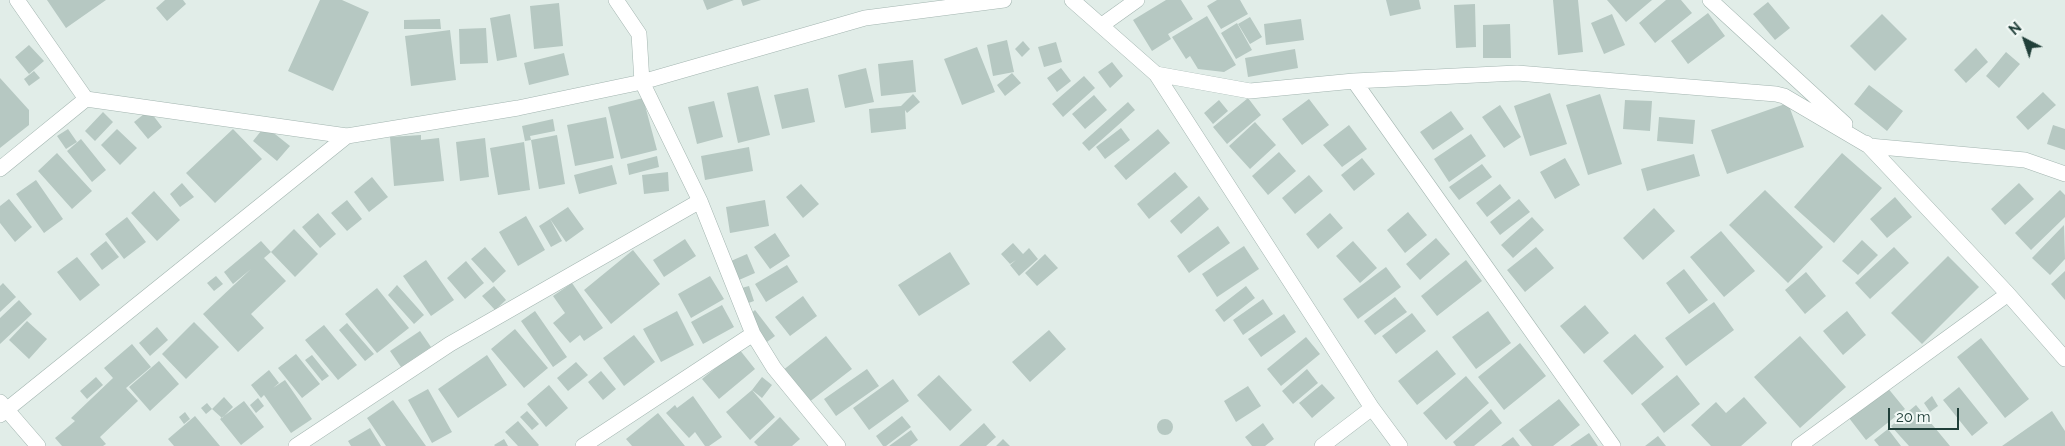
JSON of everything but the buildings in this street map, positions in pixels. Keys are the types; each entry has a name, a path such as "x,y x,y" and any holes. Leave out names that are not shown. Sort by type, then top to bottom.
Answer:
{"street":[{"path":"17,0 86,98 346,136 518,108 642,82 865,18 1003,0"},
{"path":"616,0 639,34 642,82 700,201 753,334 774,368 838,446"},
{"path":"1072,0 1156,74 1372,408 1400,446"},
{"path":"1102,25 1137,0"},
{"path":"1710,0 1869,146 2008,294 2065,359"},
{"path":"1156,74 1250,91 1354,81 1517,73 1776,94 1784,96 1869,146 2026,160 2065,174"},
{"path":"1354,81 1613,446"},
{"path":"0,169 86,98"},
{"path":"38,446 2,409 346,136"},
{"path":"296,446 450,344 700,201"},
{"path":"1799,446 2008,294"},
{"path":"583,446 753,334"},
{"path":"1322,446 1372,408"}]}
